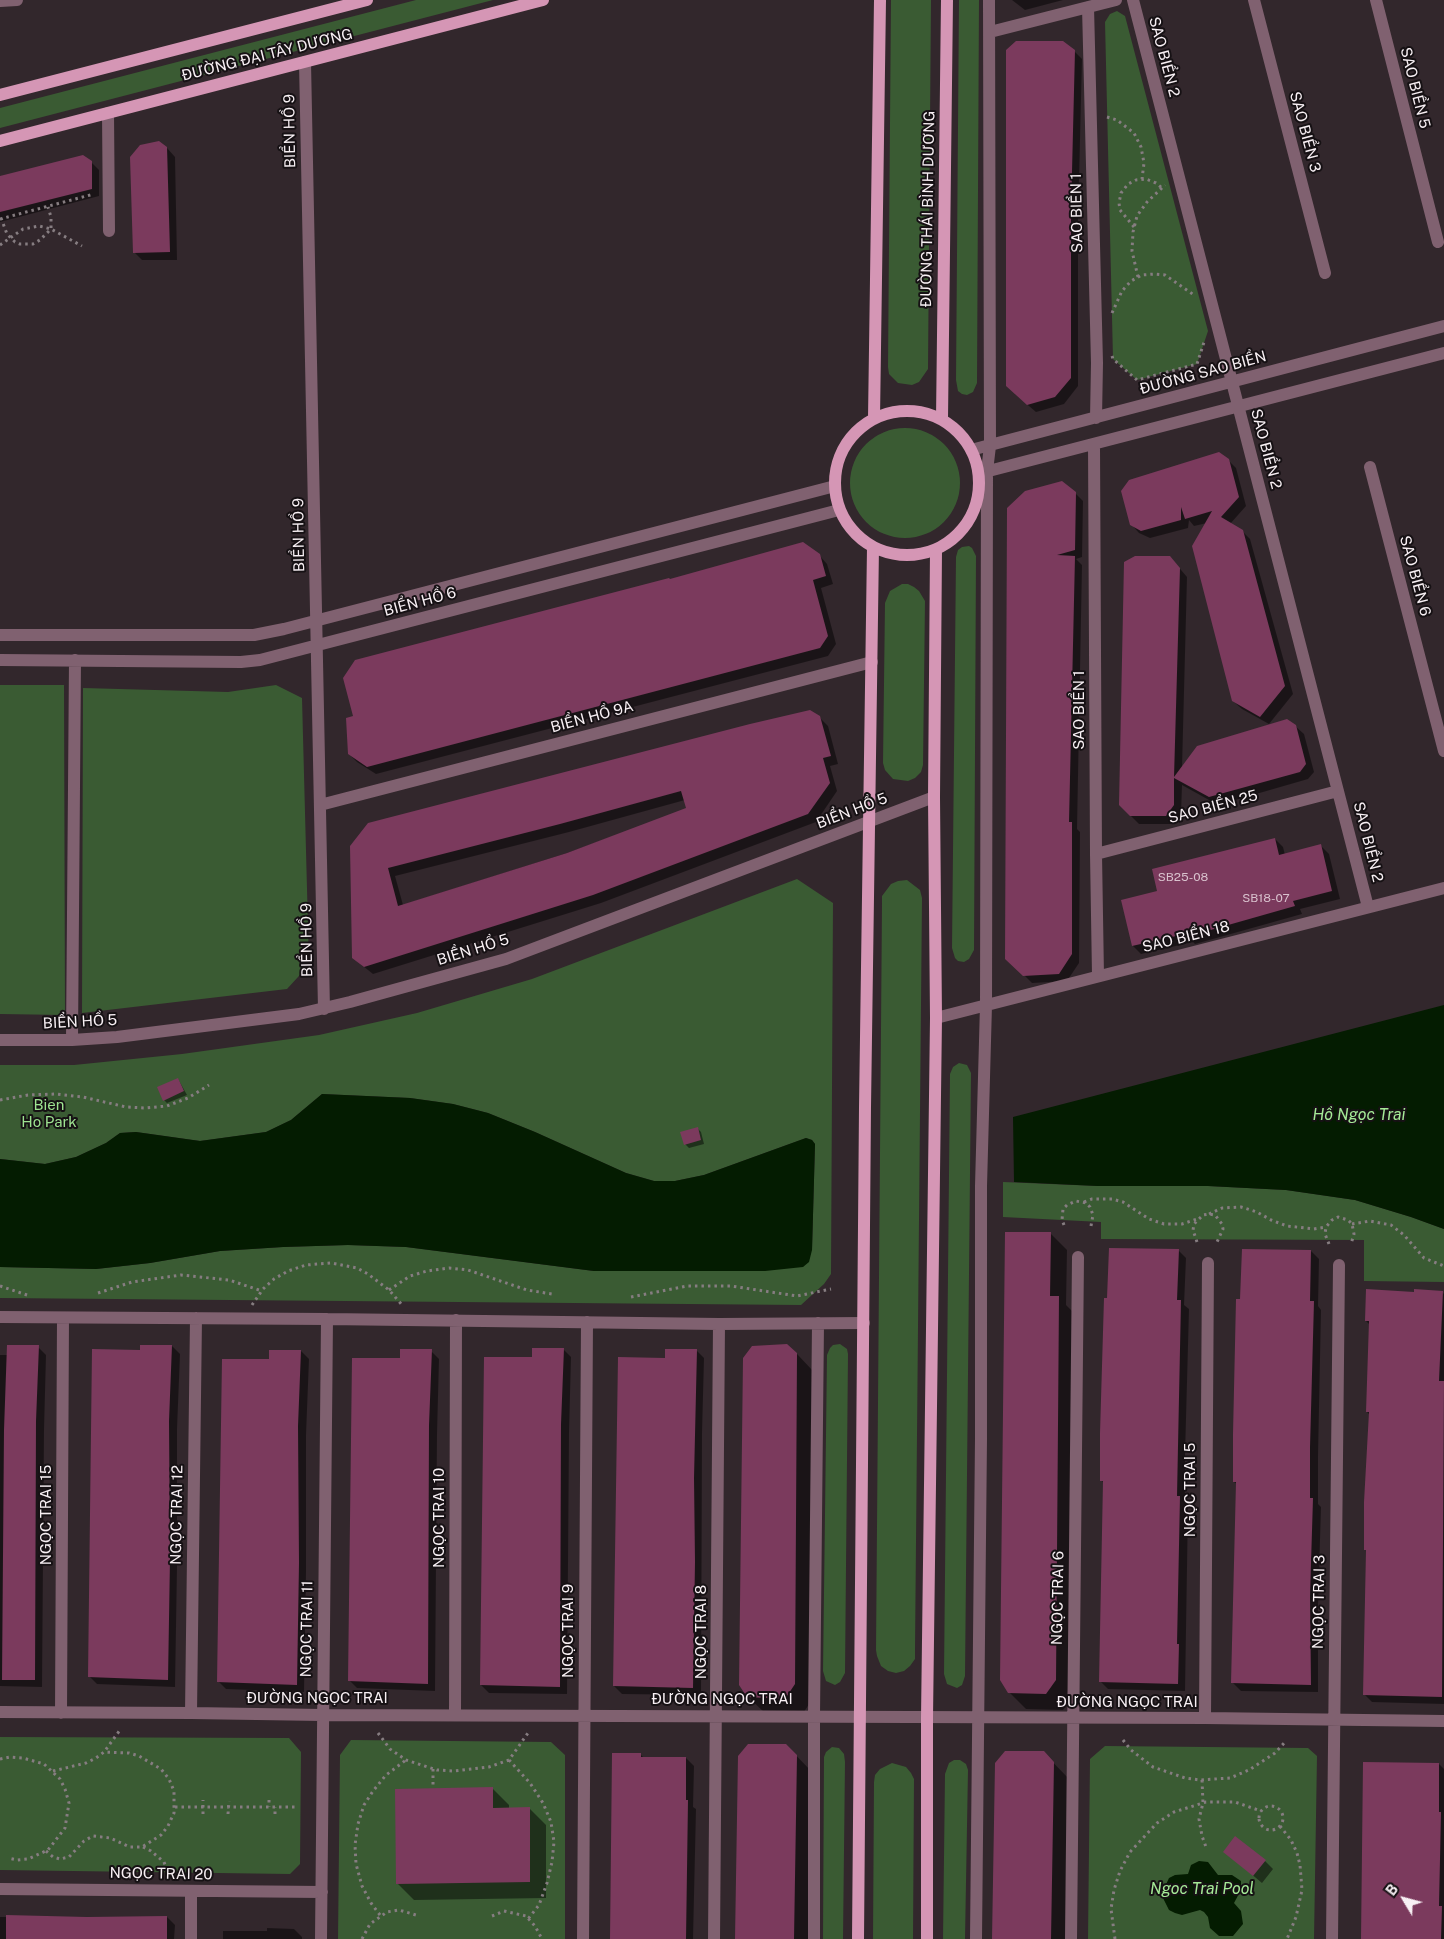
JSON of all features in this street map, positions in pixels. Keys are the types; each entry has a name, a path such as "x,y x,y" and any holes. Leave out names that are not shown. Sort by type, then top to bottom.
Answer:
{"main road":[{"name":"ĐƯỜNG ĐẠI TÂY DƯƠNG","path":"0,95 367,0"},
{"name":"ĐƯỜNG ĐẠI TÂY DƯƠNG","path":"0,141 543,0"},
{"path":"874,418 880,0"},
{"name":"ĐƯỜNG THÁI BÌNH DƯƠNG","path":"942,419 947,0"},
{"path":"908,410 926,413 942,419 957,430 968,444 983,472 978,499 967,524 958,534 936,550 923,554 898,555 873,548 853,532 839,510 835,495 836,466 842,452 849,439 859,428 874,418 891,412 908,410"},
{"path":"858,1939 865,1107 873,548"},
{"path":"927,1939 927,1717 936,1018 934,797 936,550"}],"street":[{"path":"0,1 17,0"},
{"path":"976,1939 981,1447 980,1186 986,1005 983,472 990,446 989,0"},
{"path":"990,32 1116,0"},
{"name":"SAO BIỂN 2","path":"1132,0 1368,907"},
{"name":"SAO BIỂN 3","path":"1254,0 1325,272"},
{"name":"SAO BIỂN 5","path":"1376,0 1438,242"},
{"name":"SAO BIỂN 1","path":"1088,7 1097,363 1096,418"},
{"name":"BIỂN HỒ 9","path":"305,62 324,1009"},
{"path":"108,113 110,231"},
{"name":"ĐƯỜNG SAO BIỂN","path":"971,450 1444,326"},
{"path":"983,472 1444,353"},
{"name":"SAO BIỂN 1","path":"1094,444 1098,976"},
{"name":"SAO BIỂN 6","path":"1370,467 1444,751"},
{"name":"BIỂN HỒ 6","path":"0,635 241,636 270,632 835,486"},
{"name":"BIỂN HỒ 6","path":"0,660 242,662 260,660 839,510"},
{"path":"72,1040 75,660"},
{"name":"BIỂN HỒ 9A","path":"320,805 872,662"},
{"name":"SAO BIỂN 25","path":"1096,854 1338,791"},
{"name":"BIỂN HỒ 5","path":"0,1040 72,1040 118,1037 299,1014 324,1009 506,959 934,797"},
{"name":"SAO BIỂN 18","path":"936,1018 1444,888"},
{"name":"NGỌC TRAI 6","path":"1071,1939 1078,1257"},
{"name":"NGỌC TRAI 5","path":"1205,1718 1208,1263"},
{"name":"NGỌC TRAI 3","path":"1332,1939 1339,1265"},
{"path":"0,1317 719,1324 864,1323"},
{"name":"NGỌC TRAI 15","path":"61,1713 63,1318"},
{"name":"NGỌC TRAI 12","path":"191,1713 196,1318"},
{"name":"NGỌC TRAI 11","path":"321,1939 326,1319"},
{"name":"NGỌC TRAI 10","path":"455,1715 456,1320"},
{"name":"NGỌC TRAI 9","path":"583,1939 587,1322"},
{"path":"814,1939 818,1323"},
{"name":"NGỌC TRAI 8","path":"714,1939 719,1324"},
{"name":"ĐƯỜNG NGỌC TRAI","path":"0,1712 1205,1718 1444,1721"},
{"name":"NGỌC TRAI 20","path":"0,1889 322,1892"},
{"path":"191,1891 191,1939"}],"path":[{"path":"1107,107 1107,126"},
{"path":"1107,117 1117,120 1134,133 1141,147 1144,163 1142,179"},
{"path":"1134,227 1125,219 1120,210 1121,193 1128,184 1142,179 1156,183 1162,188"},
{"path":"1138,277 1132,251 1137,216 1147,202 1169,183"},
{"path":"48,206 51,217 51,229 40,240 33,244 20,244 10,238 1,218 48,206 95,194"},
{"path":"0,246 23,229 39,226 51,229 82,246"},
{"path":"1112,312 1122,291 1132,281 1142,275 1165,275 1199,298 1197,289"},
{"path":"1111,303 1112,321"},
{"path":"1112,353 1113,359 1138,380 1197,364 1208,331"},
{"path":"0,1100 28,1095 56,1094 83,1097 126,1107 146,1108 167,1106 188,1098 209,1086"},
{"path":"1084,1202 1092,1199 1112,1199 1123,1202 1149,1219 1164,1224 1182,1224 1197,1220"},
{"path":"1064,1225 1062,1214 1066,1205 1076,1200 1084,1202 1092,1211 1094,1215 1091,1226"},
{"path":"1197,1242 1193,1230 1194,1224 1203,1215 1222,1208 1241,1206 1287,1226 1314,1229 1326,1227"},
{"path":"1209,1214 1215,1215 1222,1224 1223,1229 1217,1242"},
{"path":"1329,1244 1325,1234 1326,1227 1332,1220 1338,1218 1348,1220 1352,1224 1354,1234 1351,1244"},
{"path":"1352,1224 1370,1221 1391,1225 1404,1235 1424,1258 1444,1266"},
{"path":"252,1305 274,1279 288,1271 306,1265 325,1263 343,1264 357,1268 389,1290 404,1306"},
{"path":"389,1290 410,1276 449,1268 468,1270 527,1290 552,1294"},
{"path":"98,1293 132,1282 181,1275 229,1280 262,1291"},
{"path":"0,1286 30,1296"},
{"path":"631,1297 687,1286 731,1286 797,1296 831,1289"},
{"path":"53,1771 86,1763 104,1752 120,1730"},
{"path":"378,1733 390,1749 406,1760 433,1769 454,1772 472,1770 509,1760 528,1733"},
{"path":"1124,1740 1131,1750 1153,1767 1185,1778 1202,1780 1230,1778 1249,1770 1275,1753 1286,1741"},
{"path":"104,1752 129,1753 139,1756 161,1769 169,1779 174,1791 175,1807 168,1826 161,1836 142,1847"},
{"path":"0,1759 10,1757 34,1760 44,1764 53,1771 66,1789 69,1803 65,1828 46,1851 28,1858 17,1860 8,1858"},
{"path":"380,1915 362,1886 356,1864 355,1845 358,1824 364,1805 373,1791 386,1775 406,1760"},
{"path":"509,1760 530,1782 543,1803 551,1822 554,1842 547,1883 539,1905 528,1919"},
{"path":"433,1769 433,1788"},
{"path":"1202,1780 1202,1803 1199,1819 1206,1847"},
{"path":"203,1800 203,1814"},
{"path":"228,1814 229,1800"},
{"path":"269,1800 269,1807"},
{"path":"1115,1939 1111,1909 1120,1871 1130,1852 1157,1823 1174,1812 1202,1803 1235,1802 1261,1811"},
{"path":"1268,1806 1280,1809 1283,1817 1280,1826 1271,1831 1264,1828 1258,1819 1261,1811 1268,1806"},
{"path":"175,1807 297,1807"},
{"path":"274,1814 275,1807"},
{"path":"1280,1826 1291,1840 1297,1853 1302,1883 1300,1904 1287,1939"},
{"path":"46,1851 53,1857 69,1857 84,1841 93,1836 110,1838 130,1847 142,1847 151,1851 164,1862 169,1877"},
{"path":"362,1939 370,1924 386,1912 400,1910 416,1914"},
{"path":"492,1916 504,1911 517,1913 528,1919 542,1939"}],"green space":[{"path":"416,0 493,0 0,128 0,108"},
{"path":"891,0 931,0 928,369 919,382 912,385 898,383 889,374 888,367"},
{"path":"959,0 979,0 977,383 973,392 967,395 958,391 956,380"},
{"path":"1117,11 1125,16 1208,331 1197,364 1137,380 1113,359 1105,22 1110,14"},
{"path":"905,428 916,429 926,433 944,444 955,462 959,472 959,494 955,504 944,522 926,533 916,537 905,538 894,537 884,533 866,522 855,504 851,494 850,483 851,472 855,462 866,444 884,433 894,429"},
{"path":"969,546 976,556 974,950 969,959 964,962 958,961 955,958 952,948 956,557 958,550"},
{"path":"902,584 914,587 925,601 923,765 921,772 915,778 908,781 893,779 885,770 883,763 885,603 890,591"},
{"path":"0,685 64,685 65,1015 0,1014"},
{"path":"276,685 302,698 309,965 287,989 82,1013 83,688 228,692"},
{"name":"Bien Ho Park","path":"797,879 833,903 831,1274 824,1284 801,1305 0,1298 0,1267 96,1269 150,1263 220,1251 283,1247 348,1245 406,1247 594,1271 681,1271 812,1250 815,1144 812,1140 806,1138 704,1175 675,1181 654,1181 626,1173 488,1113 453,1104 410,1098 322,1094 291,1120 266,1132 200,1141 136,1132 120,1133 106,1143 76,1157 45,1164 0,1159 0,1065 74,1065 182,1054 319,1035 417,1013 532,979"},
{"path":"907,880 920,890 922,898 915,1659 904,1671 896,1673 888,1671 881,1666 876,1650 882,896 891,884"},
{"path":"959,1063 967,1065 971,1073 965,1676 962,1685 957,1688 947,1684 944,1674 950,1074 953,1067"},
{"path":"1003,1182 1098,1186 1208,1186 1286,1190 1355,1200 1444,1229 1444,1282 1364,1281 1364,1240 1101,1239 1101,1222 1003,1217"},
{"path":"840,1344 847,1349 848,1354 845,1673 840,1682 835,1685 826,1681 823,1671 827,1355 833,1345"},
{"path":"0,1737 289,1738 301,1752 300,1864 290,1874 0,1870"},
{"path":"351,1740 551,1742 565,1755 565,1939 338,1939 340,1755"},
{"path":"1105,1746 1308,1748 1317,1756 1314,1939 1088,1939 1090,1759"},
{"path":"832,1747 839,1748 844,1754 845,1762 843,1939 823,1939 824,1757 826,1752"},
{"path":"954,1760 960,1760 966,1764 968,1770 965,1939 943,1939 945,1774 949,1763"},
{"path":"892,1763 906,1767 914,1779 913,1939 873,1939 874,1782 875,1775 880,1769"}],"water":[{"name":"Hồ Ngọc Trai","path":"1444,1005 1444,1229 1355,1200 1286,1190 1208,1186 1098,1186 1014,1182 1013,1117"},
{"path":"322,1094 410,1098 453,1104 488,1113 626,1173 654,1181 675,1181 704,1175 806,1138 812,1140 815,1144 812,1250 809,1262 803,1267 765,1271 594,1271 406,1247 348,1245 220,1251 150,1263 96,1269 0,1267 0,1159 45,1164 76,1157 106,1143 120,1133 136,1132 200,1141 266,1132 291,1120"},
{"name":"Ngoc Trai Pool","path":"1199,1861 1208,1862 1218,1875 1232,1875 1241,1881 1241,1890 1234,1903 1241,1911 1243,1924 1233,1936 1219,1936 1210,1928 1208,1917 1200,1910 1182,1915 1169,1910 1163,1898 1163,1891 1169,1878 1175,1875 1188,1874 1191,1865"}],"building":[{"path":"1016,41 1063,41 1075,50 1071,212 1071,378 1055,397 1027,405 1006,386 1006,50"},
{"path":"159,141 167,147 170,252 133,253 130,157 140,145"},
{"path":"83,155 92,161 92,189 0,212 0,176"},
{"path":"1219,452 1229,459 1239,497 1221,517 1243,530 1285,686 1260,717 1232,701 1192,546 1212,511 1185,519 1181,507 1181,520 1141,531 1130,525 1121,491 1129,480"},
{"path":"1062,481 1076,492 1075,550 1057,555 1075,556 1069,822 1072,822 1072,954 1059,974 1023,976 1005,959 1007,508 1025,491"},
{"path":"803,542 820,554 826,576 813,580 828,636 820,648 367,767 348,754 346,718 353,716 343,678 355,660 670,579"},
{"path":"1135,556 1170,556 1180,568 1174,777 1197,746 1287,719 1296,725 1306,764 1300,772 1209,797 1174,778 1174,805 1166,816 1130,816 1119,805 1124,562"},
{"path":"810,710 820,716 831,756 823,758 830,783 808,814 593,895 364,967 352,958 350,846 368,823","holes":["681,791 686,808 567,853 398,906 388,868"]},
{"path":"1275,838 1279,855 1321,844 1332,891 1293,901 1295,906 1186,937 1185,934 1132,946 1121,900 1157,891 1152,869"},
{"path":"178,1078 184,1091 163,1101 157,1087"},
{"path":"698,1127 701,1140 684,1145 680,1132"},
{"path":"1005,1232 1051,1232 1050,1296 1059,1296 1056,1680 1046,1694 1008,1693 1000,1680"},
{"path":"1109,1248 1179,1249 1177,1300 1181,1300 1177,1496 1180,1496 1178,1684 1099,1682 1103,1481 1100,1481 1100,1433 1104,1298 1107,1298"},
{"path":"1242,1249 1311,1250 1310,1301 1314,1301 1310,1447 1310,1498 1313,1498 1310,1596 1311,1685 1231,1683 1236,1482 1233,1482 1233,1434 1236,1299 1240,1299"},
{"path":"1366,1289 1414,1292 1414,1289 1443,1291 1439,1381 1444,1381 1442,1697 1363,1695 1366,1550 1364,1550 1364,1502 1369,1412 1366,1412 1369,1321 1365,1321"},
{"path":"787,1344 797,1353 795,1684 785,1699 747,1697 739,1685 743,1358 752,1346"},
{"path":"7,1345 39,1345 36,1421 35,1680 2,1680 4,1430"},
{"path":"140,1345 172,1345 169,1421 170,1558 168,1680 88,1677 92,1349 140,1350"},
{"path":"532,1348 564,1348 561,1424 560,1687 480,1685 484,1357 532,1357"},
{"path":"400,1349 432,1349 429,1425 428,1684 348,1681 352,1358 400,1358"},
{"path":"665,1349 697,1349 693,1688 613,1686 618,1357 665,1358"},
{"path":"269,1350 301,1350 298,1426 299,1563 297,1685 217,1682 222,1359 269,1359"},
{"path":"748,1744 786,1744 797,1755 794,1939 735,1939 738,1756"},
{"path":"1005,1751 1044,1751 1054,1762 1051,1939 992,1939 995,1763"},
{"path":"612,1753 641,1753 641,1757 686,1757 686,1800 688,1800 686,1939 610,1939"},
{"path":"1363,1762 1439,1763 1439,1812 1441,1812 1439,1906 1442,1906 1441,1939 1361,1939"},
{"path":"493,1787 493,1808 530,1807 530,1882 396,1884 395,1789"},
{"path":"1235,1836 1266,1860 1253,1876 1223,1852"},
{"path":"6,1915 167,1916 167,1939 6,1939"}]}
